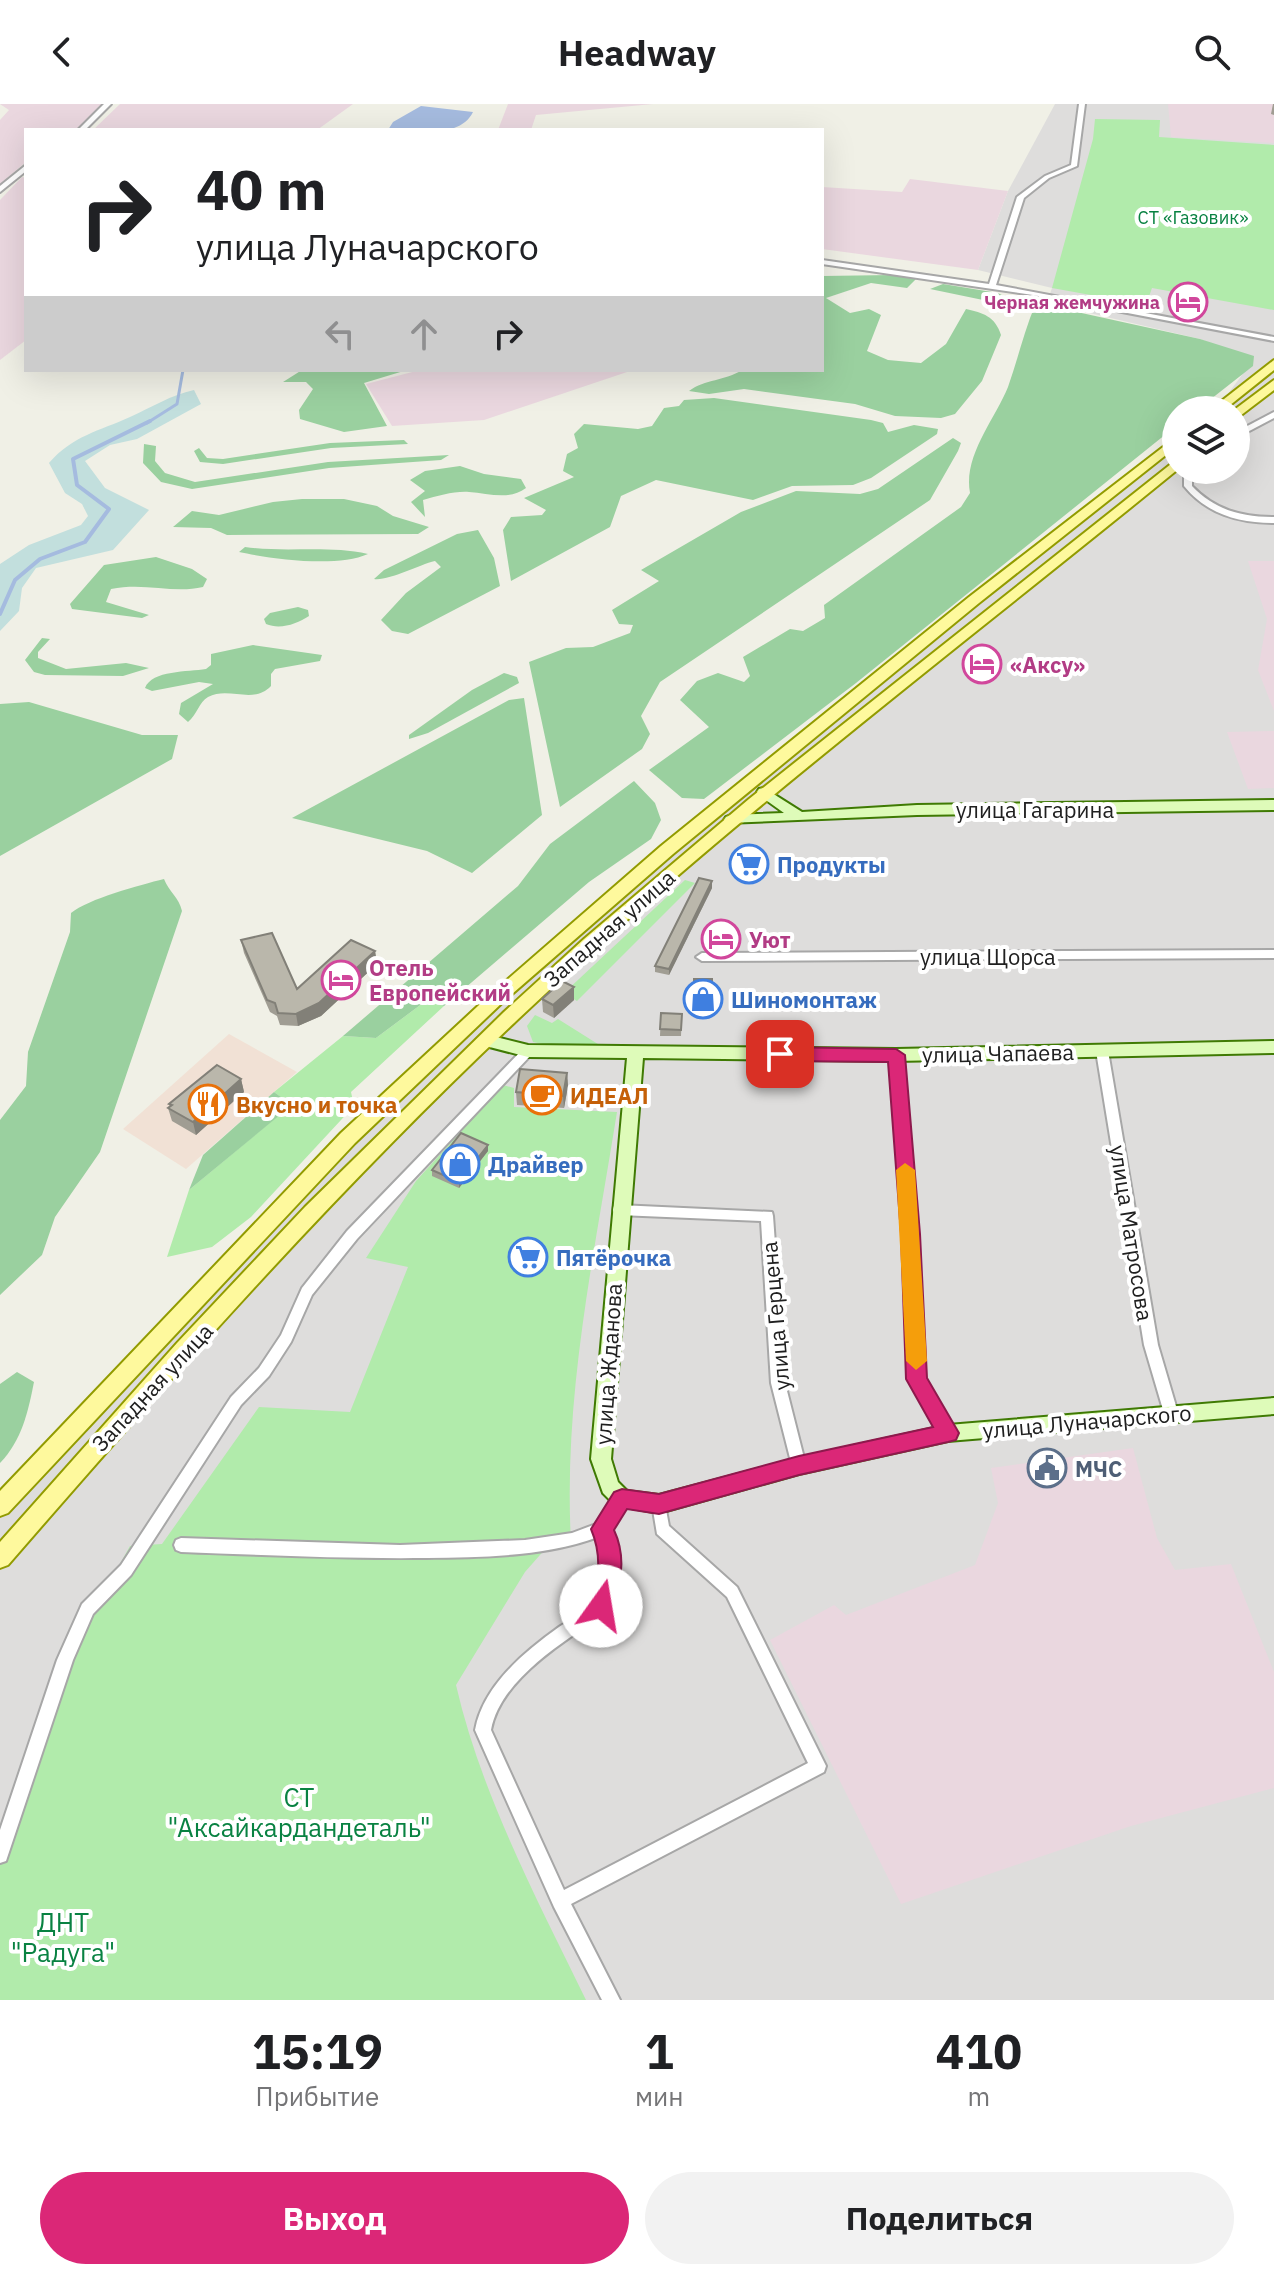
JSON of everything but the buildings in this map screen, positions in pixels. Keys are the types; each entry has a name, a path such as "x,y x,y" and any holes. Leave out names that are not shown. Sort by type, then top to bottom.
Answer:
{"main road":[{"path":"1234,396 1274,364"},
{"path":"1250,404 1274,384"},
{"name":"Западная улица","path":"0,1506 348,1138 521,976 667,850 974,600 1162,452"},
{"name":"Западная улица","path":"0,1558 106,1436 225,1308 375,1149 484,1040 764,792 1162,475"},
{"path":"764,792 797,815"},
{"name":"улица Гагарина","path":"731,820 797,815 1274,805"},
{"name":"улица Чапаева","path":"484,1040 528,1051 635,1053 896,1055 1274,1047"},
{"name":"улица Жданова","path":"622,1499 610,1487 601,1459 619,1210 635,1053"},
{"name":"улица Луначарского","path":"622,1499 659,1504 799,1466 948,1433 1274,1406"}],"street":[{"path":"83,128 108,104"},
{"path":"992,286 1021,197 1047,177 1074,166 1082,104"},
{"path":"0,190 24,169"},
{"path":"824,262 992,286 1274,339"},
{"path":"1250,428 1274,415"},
{"path":"1188,484 1216,511 1256,521 1274,520"},
{"name":"улица Щорса","path":"702,957 1274,954"},
{"path":"0,1855 65,1660 87,1609 126,1570 236,1401 264,1372 286,1338 307,1292 343,1246 528,1051"},
{"name":"улица Матросова","path":"1102,1051 1151,1345 1171,1413"},
{"path":"896,1055 911,1234 917,1379 948,1433"},
{"name":"улица Герцена","path":"619,1210 767,1216 778,1383 799,1466"},
{"path":"181,1545 416,1550 519,1547 571,1539 602,1529 622,1499"},
{"path":"560,1901 818,1766 732,1592 662,1529 659,1504"},
{"path":"602,1529 610,1546 610,1564 608,1589 601,1606 529,1662 495,1698 483,1718 483,1730 560,1901 611,2000"}],"shaded area":[{"path":"0,104 104,104 79,128 24,128 24,164 0,184 0,120 9,110"},
{"path":"120,104 353,104 320,128 95,128"},
{"path":"508,104 653,104 536,115 532,128 499,128"},
{"path":"1055,104 1274,104 1274,2000 0,2000 0,1506 463,1030 667,850 1162,453 1162,484 1250,484 1250,396 1226,396 1253,360 1200,339 1047,303 1052,288 978,270 1008,191"},
{"path":"1168,104 1274,104 1274,143 1171,137"},
{"path":"24,178 24,342 0,360 0,200"},
{"path":"910,179 1008,191 978,270 824,249 824,187 902,192"},
{"path":"412,372 627,372 484,420 392,426 366,384"},
{"path":"194,390 201,404 137,439 110,445 85,461 105,488 149,510 113,550 36,568 22,588 19,611 0,631 0,564 29,545 81,525 88,516 82,504 65,493 49,463 67,446 86,435"},
{"path":"1248,561 1274,561 1274,711 1258,670 1267,619"},
{"path":"1274,731 1274,788 1248,789 1227,732"},
{"path":"229,1034 297,1072 186,1169 123,1129"},
{"path":"1133,1448 1157,1538 1175,1570 1231,1564 1274,1672 1274,1788 1131,1826 901,1904 770,1640 834,1605 846,1615 975,1565 998,1503 991,1468"}],"green space":[{"name":"СТ «Газовик»","path":"1095,119 1160,120 1159,137 1274,145 1274,310 1152,288 1146,305 1052,288 1093,139"},
{"path":"892,275 916,279 907,288 871,283 826,298 850,313 869,309 881,315 867,351 888,360 921,363 946,344 966,309 988,316 995,323 1001,335 982,381 955,414 941,418 895,416 855,404 744,389 709,394 689,391 738,372 824,372 824,276"},
{"path":"943,284 998,293 1013,301 1012,306 930,289"},
{"path":"1036,303 1200,339 1254,356 1253,366 1215,396 1162,396 1162,437 856,683 704,799 682,798 649,770 709,727 680,700 697,681 718,673 744,682 750,676 743,657 790,629 803,631 825,618 824,605 961,507 970,493 971,465 1008,387"},
{"path":"299,372 400,372 364,383 387,426 344,432 300,419 299,410 313,389 306,382 283,382"},
{"path":"714,398 871,420 883,423 888,432 914,425 938,429 937,434 871,478 853,485 792,486 753,500 656,480 621,496 610,527 511,581 503,530 511,517 542,515 546,510 524,498 574,477 563,471 567,454 578,448 574,434 584,424 638,429 652,426 664,408 679,406 684,400"},
{"path":"953,438 961,443 930,500 660,682 641,716 650,734 642,749 560,807 529,662 566,648 593,647 630,633 633,625 619,624 612,610 659,581 641,570 741,512 796,491 860,494 878,489"},
{"path":"404,440 408,444 331,448 223,464 200,462 194,451 199,448 207,458 223,459 330,443"},
{"path":"144,444 156,446 155,461 165,473 195,482 328,462 449,455 441,460 329,468 192,489 161,482 143,463"},
{"path":"460,466 484,474 521,479 526,488 506,495 463,492 423,500 425,517 411,502 425,491 410,480 425,471"},
{"path":"344,499 377,506 393,516 429,527 418,534 227,535 211,528 173,527 192,511 219,515 273,502"},
{"path":"478,530 494,558 500,586 408,634 392,631 381,620 406,593 441,567 435,561 387,578 374,579 384,570 457,534"},
{"path":"245,547 368,554 339,561 304,561 239,552"},
{"path":"156,557 192,569 207,579 203,587 111,589 106,602 149,615 142,618 72,609 70,604 104,565"},
{"path":"298,607 308,610 309,616 288,625 266,624 264,619 270,613"},
{"path":"42,638 50,639 38,652 38,658 66,669 126,663 149,668 123,676 45,675 34,672 25,660"},
{"path":"253,645 322,655 320,661 275,669 271,674 271,686 257,694 224,693 208,697 188,722 179,714 181,703 213,684 199,682 152,691 145,688 149,682 163,675 206,669 211,665 211,654"},
{"path":"504,673 517,677 519,683 428,733 409,739 409,735 472,690"},
{"path":"524,698 542,815 472,873 427,851 292,818 509,700"},
{"path":"29,702 142,735 178,735 172,759 0,856 0,704"},
{"path":"634,781 655,803 661,820 651,839 589,882 444,1006 427,1000 376,1038 343,1036 518,886 550,844"},
{"path":"164,879 182,911 100,1152 55,1217 42,1255 0,1295 0,1120 26,1086 28,1052 70,932 71,913 102,898"},
{"path":"685,880 695,883 577,1001 564,993"},
{"path":"427,1000 444,1006 351,1092 354,1106 251,1217 212,1247 167,1257 189,1190 291,1105 274,1092 343,1036 376,1038"},
{"path":"535,1015 552,1023 558,1019 601,1046 552,1046 533,1042 527,1026"},
{"name":"СТ \"Аксайкардандеталь\"","path":"503,1085 514,1088 514,1107 617,1112 576,1380 570,1488 571,1543 547,1547 525,1572 456,1685 495,1806 586,2000 0,2000 0,1855 87,1623 130,1546 162,1544 259,1407 350,1412 408,1267 366,1258 416,1181"},
{"path":"274,1092 292,1105 189,1190 203,1155"},
{"path":"17,1372 34,1382 19,1435 0,1463 0,1384"}],"water":[{"path":"421,106 473,112 466,121 454,128 389,128 393,122"}],"waterway":[{"path":"147,423 177,404 183,372"},
{"path":"0,614 15,580 40,559 85,542 109,509 77,485 73,459 150,421"}],"slow traffic":[{"path":"905,1170 916,1361"}],"place":[{"name":"Черная жемчужина","path":"1188,302"},
{"name":"«Аксу»","path":"982,664"},
{"name":"Продукты","path":"749,864"},
{"name":"Уют","path":"721,939"},
{"name":"Отель Европейский","path":"341,980"},
{"name":"Шиномонтаж","path":"703,999"},
{"name":"ИДЕАЛ","path":"542,1095"},
{"name":"Вкусно и точка","path":"208,1104"},
{"name":"Драйвер","path":"460,1164"},
{"name":"Пятёрочка","path":"528,1257"},
{"name":"МЧС","path":"1047,1468"}],"route":[{"path":"601,1606 608,1589 610,1564 610,1546 602,1529 622,1499 638,1504 659,1504 799,1466 948,1433 917,1379 911,1234 896,1055 780,1054"}],"park label":[{"name":"ДНТ \"Радуга\"","path":"63,1937"}]}
